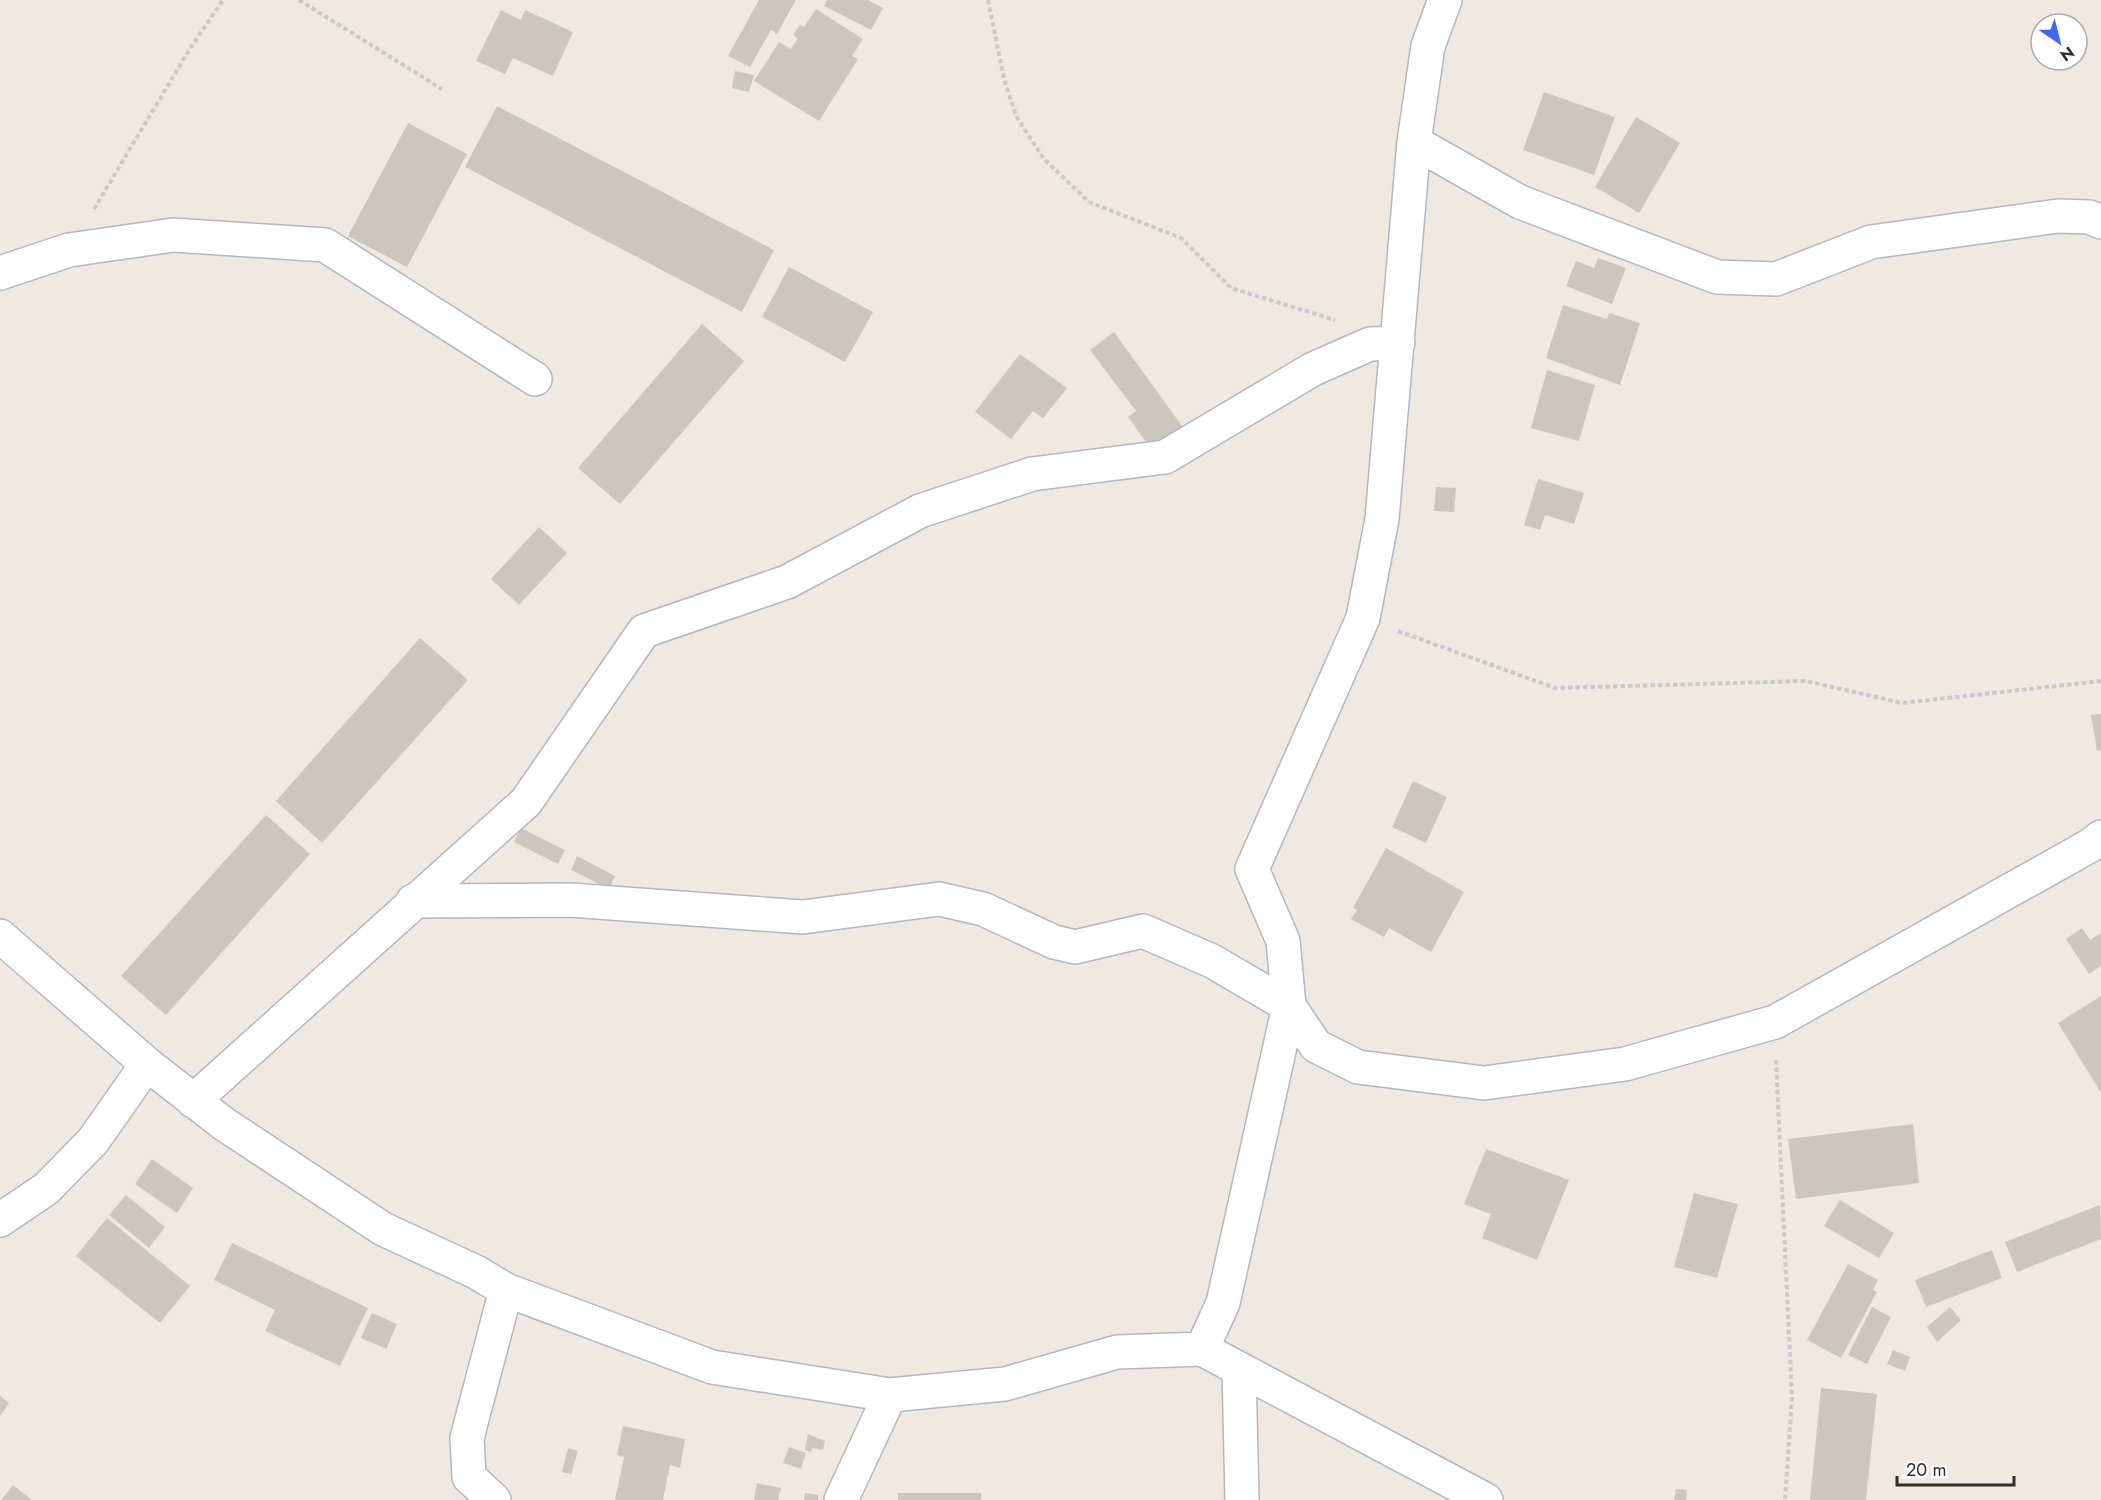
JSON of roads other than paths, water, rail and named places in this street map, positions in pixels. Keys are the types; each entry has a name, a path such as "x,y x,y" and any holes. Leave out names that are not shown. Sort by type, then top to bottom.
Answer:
{"street":[{"path":"1202,1349 1223,1303 1289,1006 1283,941 1252,869 1363,618 1382,519 1384,343 1428,46 1445,0"},
{"path":"1414,142 1520,202 1717,277 1776,279 1871,242 2058,216 2089,217 2101,222"},
{"path":"0,273 69,250 173,235 325,245 535,379"},
{"path":"193,1101 413,901 526,802 644,631 787,582 920,511 1032,474 1165,458 1313,369 1384,343"},
{"path":"413,901 570,900 803,917 939,899 983,909 1054,942 1075,946 1143,931 1212,962 1289,1006 1316,1046 1358,1067 1484,1083 1625,1064 1775,1022 2098,847"},
{"path":"0,936 147,1064 224,1124 383,1229 476,1272 506,1290 712,1367 890,1395 1005,1384 1117,1352 1202,1349 1486,1500"},
{"path":"0,1220 46,1189 93,1141 147,1064"},
{"path":"495,1500 469,1477 467,1438 506,1290"},
{"path":"1239,1369 1242,1500"},
{"path":"841,1500 890,1395"}]}
